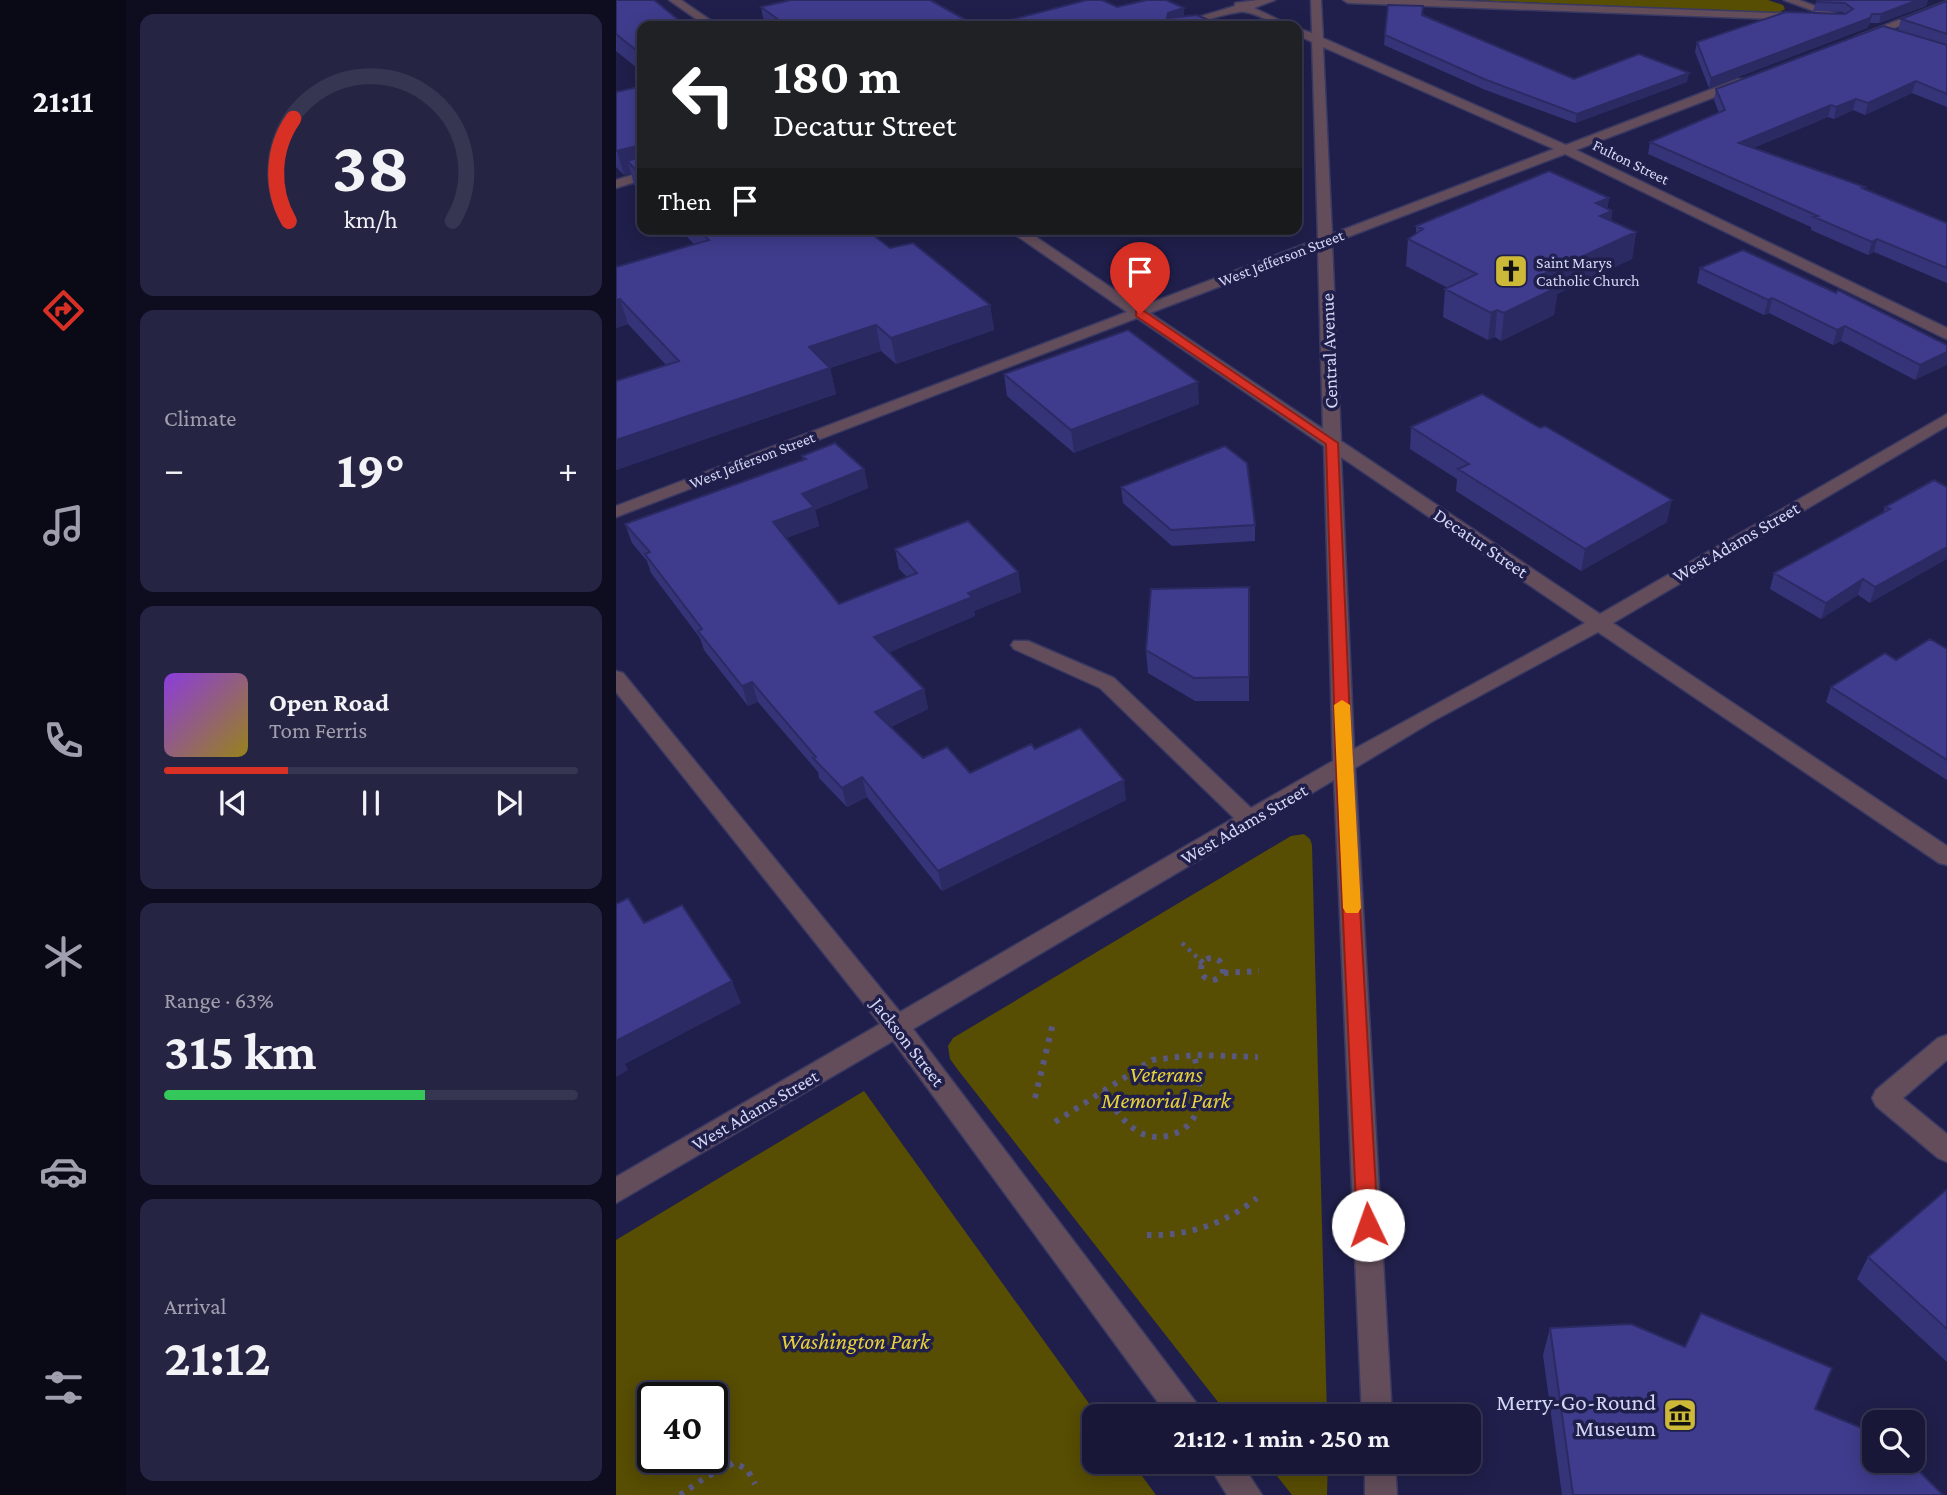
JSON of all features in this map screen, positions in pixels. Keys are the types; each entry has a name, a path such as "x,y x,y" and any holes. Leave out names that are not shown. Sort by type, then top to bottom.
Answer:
{"street":[{"path":"674,0 706,21"},
{"path":"1228,0 1276,21"},
{"path":"1193,21 1269,0"},
{"name":"Central Avenue","path":"1316,0 1344,766 1376,1404"},
{"path":"1348,0 1843,19"},
{"path":"1789,0 1902,38"},
{"path":"1854,40 1947,4"},
{"name":"Fulton Street","path":"1302,33 1564,149 1947,334"},
{"name":"West Jefferson Street","path":"616,512 1753,78"},
{"path":"616,184 637,178"},
{"name":"Decatur Street","path":"1023,235 1947,857"},
{"name":"West Adams Street","path":"616,1191 1426,716 1599,623 1947,419"},
{"path":"1021,645 1107,683 1251,821"},
{"name":"Jackson Street","path":"616,678 897,1027 1178,1404"},
{"path":"1947,1045 1885,1098 1947,1150"},
{"path":"1231,1474 1246,1495"},
{"path":"1380,1474 1381,1495"}],"path":[{"path":"1182,943 1203,963"},
{"path":"1216,959 1224,963 1223,973 1219,978 1209,979 1200,974 1199,966 1203,963 1216,959"},
{"path":"1223,973 1259,971"},
{"path":"1035,1098 1053,1023"},
{"path":"1055,1122 1152,1060 1194,1055 1258,1057"},
{"path":"1103,1091 1132,1128 1142,1135 1172,1135 1189,1127 1198,1114 1200,1099 1194,1055"},
{"path":"1147,1235 1167,1236 1202,1230 1225,1220 1256,1198"},
{"path":"680,1495 706,1477 734,1463 747,1469 755,1484"}],"green space":[{"path":"1470,0 1768,0 1783,5 1785,9 1778,13"},
{"name":"Veterans Memorial Park","path":"1304,834 1312,845 1327,1404 1220,1404 958,1070 950,1059 948,1046 953,1038 1291,836"},
{"name":"Washington Park","path":"864,1091 1089,1404 1082,1404 1082,1474 1141,1474 1156,1495 616,1495 616,1240"},
{"path":"1275,1474 1328,1474 1327,1495 1292,1495"}],"building":[{"path":"616,0 654,0 680,21 637,21 637,51 616,34"},
{"path":"791,0 930,0 968,21 780,21 761,7"},
{"path":"1087,0 1102,0 1117,7 1147,0 1166,0 1184,8 1168,13 1167,18 1197,15 1211,21 1006,21"},
{"path":"1918,0 1881,14 1872,14 1870,18 1711,78 1697,42 1786,12 1845,14 1853,9 1845,3 1816,2"},
{"path":"1947,1 1947,34 1901,19"},
{"path":"1388,5 1423,6 1422,15 1574,79 1639,54 1689,73 1577,114 1484,79 1385,35"},
{"path":"1883,26 1947,45 1947,94 1916,81 1868,103 1856,99 1836,107 1831,105 1739,143 1865,187 1862,188 1947,223 1947,268 1877,239 1872,242 1650,142 1725,110 1716,89"},
{"path":"637,87 637,146 616,151 616,92"},
{"path":"637,158 637,171 627,161"},
{"name":"Saint Marys Catholic Church","path":"1549,171 1609,198 1596,203 1612,211 1600,216 1636,232 1537,277 1558,287 1504,313 1497,310 1491,313 1445,289 1477,274 1408,239 1423,229 1416,226"},
{"path":"704,235 873,235 890,248 913,243 990,305 891,338 876,325 809,347 830,368 616,440 616,381 679,361 620,299 616,300 616,267 709,240"},
{"path":"1743,250 1836,293 1838,290 1947,345 1947,352 1920,365 1845,326 1837,330 1772,298 1768,300 1700,268"},
{"path":"1128,330 1198,382 1071,430 1004,374"},
{"path":"1482,394 1540,428 1545,426 1672,500 1585,549 1458,469 1469,464 1411,427"},
{"path":"835,443 864,469 802,494 814,507 773,522 839,604 917,573 895,549 968,521 1018,572 968,593 972,597 874,637 924,689 875,712 923,758 947,747 970,773 1031,744 1035,749 1080,728 1124,780 938,871 862,777 842,788 813,758 816,757 752,682 742,686 698,631 702,629 645,554 650,552 625,524 806,459 802,456"},
{"path":"1225,446 1247,463 1255,525 1171,530 1121,487"},
{"path":"1934,480 1947,487 1947,547 1875,587 1863,579 1826,603 1774,573 1890,509 1885,507"},
{"path":"1249,587 1249,677 1194,678 1146,650 1151,589"},
{"path":"1930,639 1947,649 1947,760 1831,687 1885,653 1896,660"},
{"path":"628,898 644,923 682,905 732,981 616,1041 616,904"},
{"path":"1947,1191 1947,1329 1868,1257"},
{"name":"Merry-Go-Round Museum","path":"1701,1313 1832,1368 1815,1409 1862,1428 1862,1473 1921,1473 1943,1495 1573,1495 1550,1328 1631,1324 1685,1347"}],"slow traffic":[{"path":"1342,705 1352,908"}],"place":[{"name":"Saint Marys Catholic Church","path":"1511,271"},
{"name":"Merry-Go-Round Museum","path":"1680,1415"}],"route":[{"path":"1140,314 1332,443 1344,766 1368,1225"}]}
